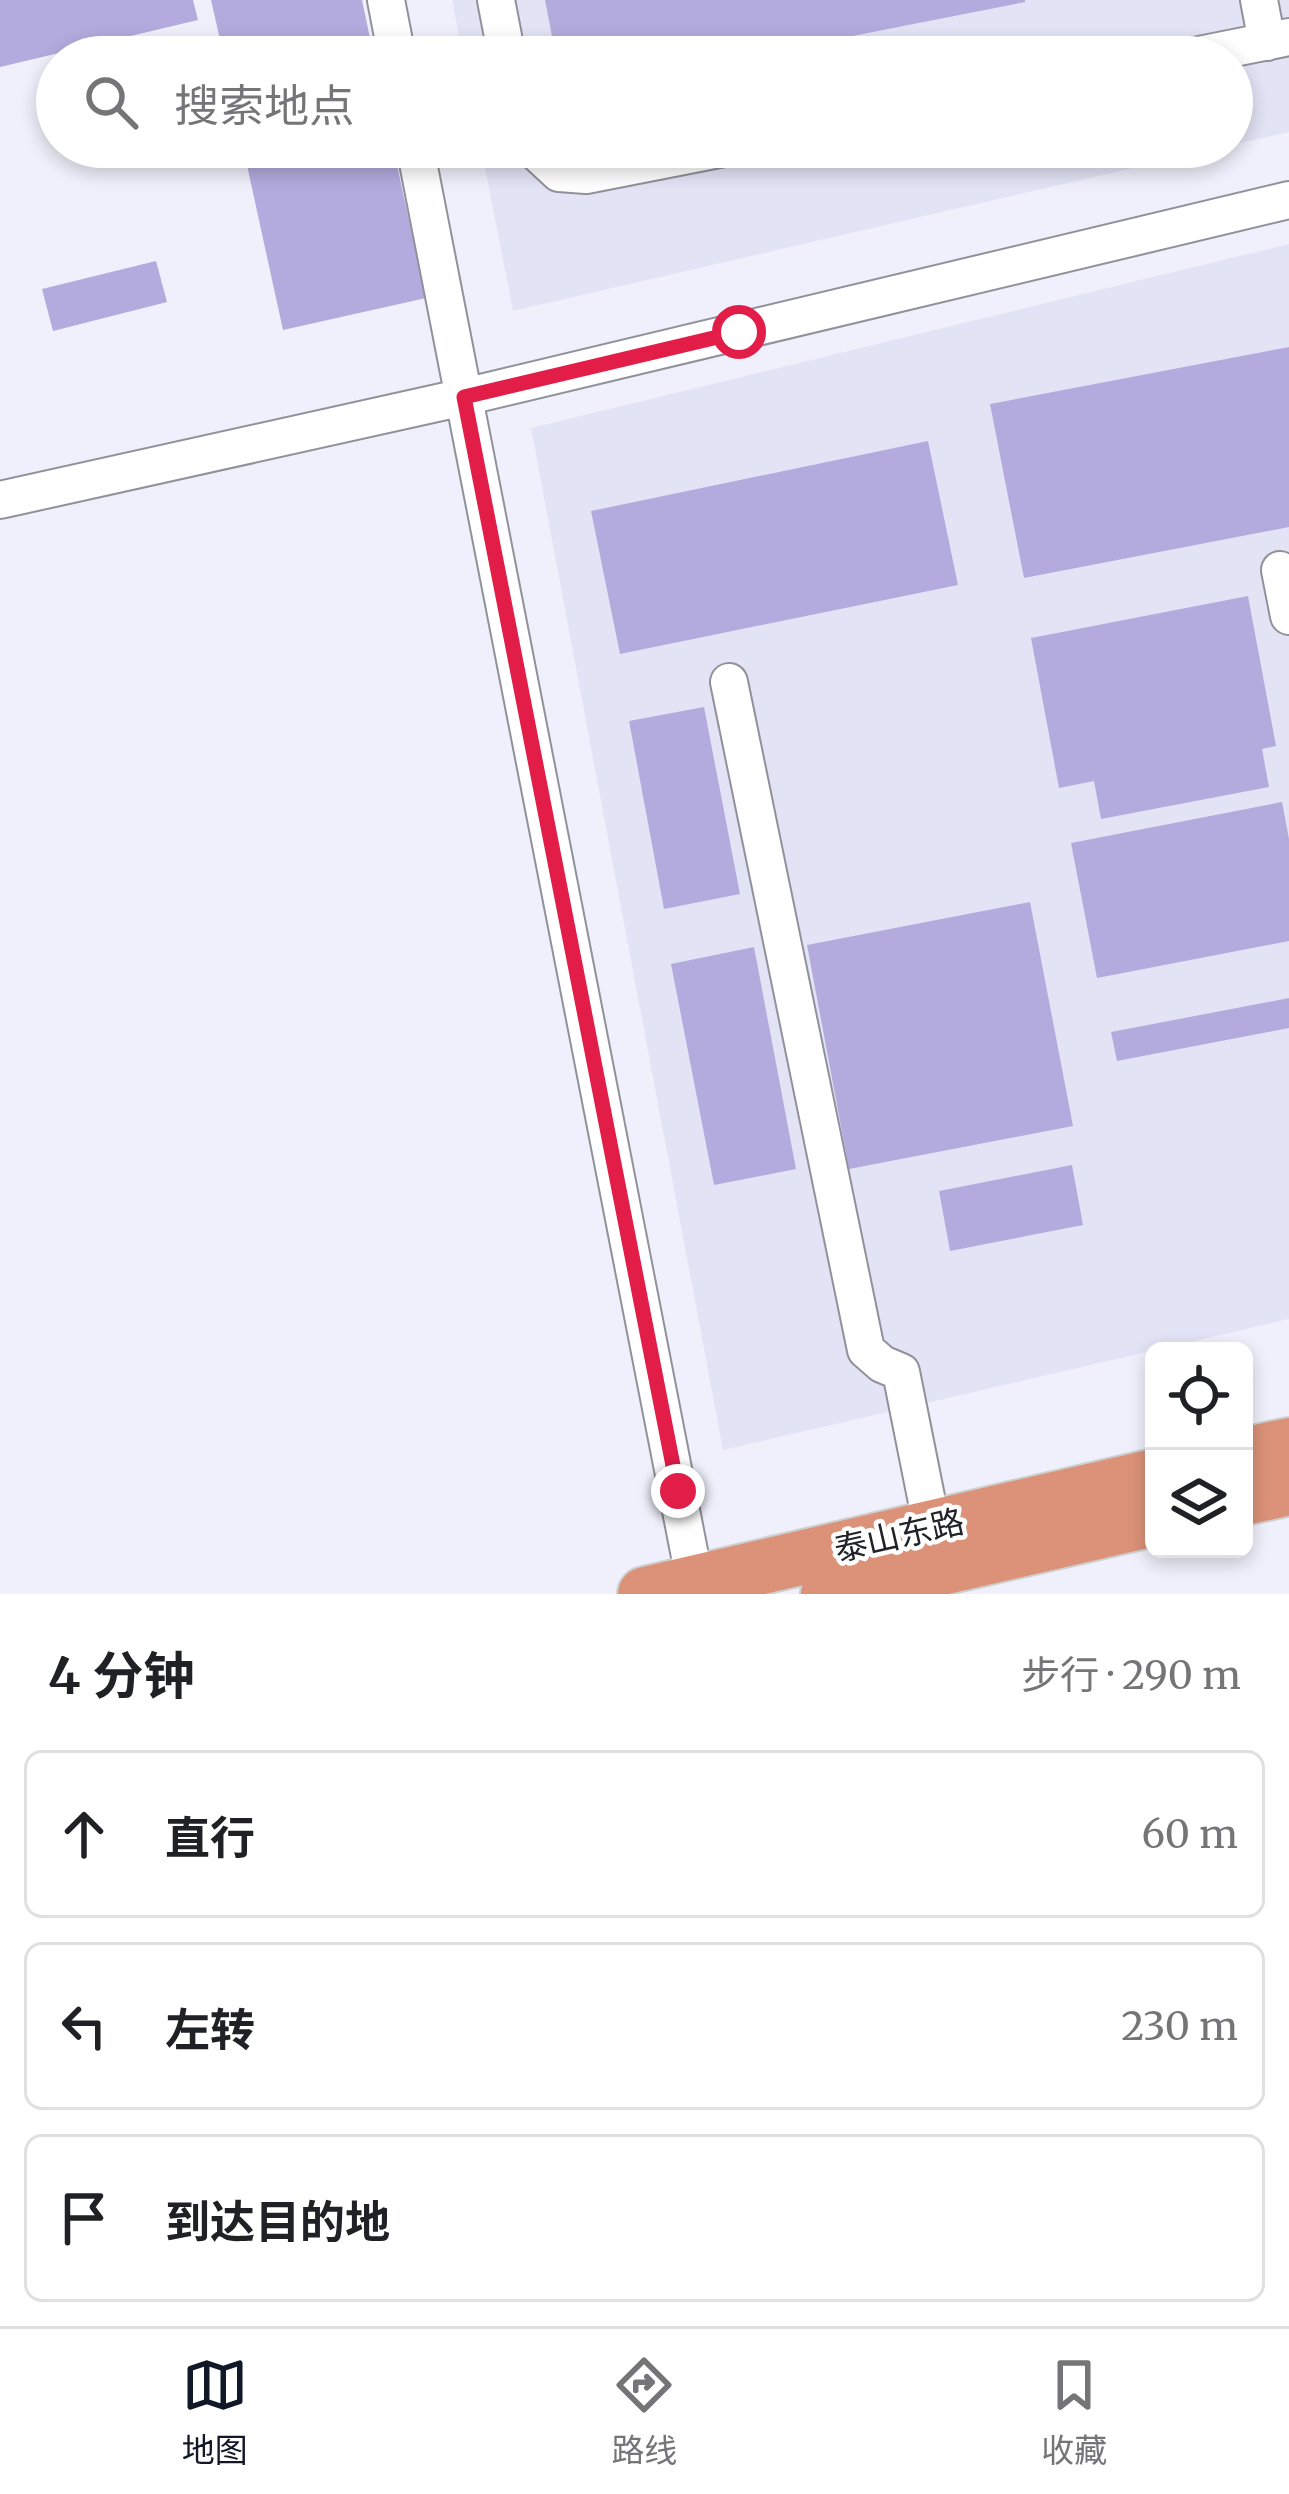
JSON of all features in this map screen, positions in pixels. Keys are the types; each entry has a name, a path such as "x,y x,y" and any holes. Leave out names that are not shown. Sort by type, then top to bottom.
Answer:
{"highway":[{"path":"1253,1454 1289,1445"},
{"name":"泰山东路","path":"670,1588 939,1563 1145,1480"},
{"path":"1253,1496 1289,1487"},
{"name":"泰山东路","path":"828,1594 939,1563 1145,1521"}],"street":[{"path":"386,0 393,36"},
{"path":"496,0 502,36"},
{"path":"1259,0 1278,40"},
{"path":"419,168 464,397 670,1588"},
{"path":"554,168 559,173 586,175 622,168"},
{"path":"0,500 464,397 1289,200"},
{"path":"1280,570 1289,616"},
{"path":"729,682 866,1350 901,1372 939,1563"}],"shaded area":[{"path":"452,0 1289,0 1289,132 1253,140 1253,36 459,36"},
{"path":"485,168 1133,168 513,311"},
{"path":"1289,244 1289,1319 1190,1342 1145,1342 1145,1352 723,1450 531,428"}],"building":[{"path":"0,0 193,0 198,20 131,36 36,36 36,58 0,67"},
{"path":"211,0 362,0 370,36 219,36"},
{"path":"545,0 1025,0 852,36 552,36"},
{"path":"248,168 398,168 426,298 283,330"},
{"path":"156,261 167,302 53,331 42,289"},
{"path":"1289,347 1289,527 1024,578 990,404"},
{"path":"928,441 958,585 620,654 591,511"},
{"path":"1248,596 1276,746 1262,749 1269,787 1101,819 1094,781 1059,788 1031,638"},
{"path":"704,707 740,894 664,909 629,721"},
{"path":"1282,802 1289,839 1289,941 1097,978 1071,843"},
{"path":"1030,902 1073,1126 849,1169 807,945"},
{"path":"754,947 796,1169 714,1185 671,964"},
{"path":"1289,998 1289,1028 1117,1061 1111,1032"},
{"path":"1072,1165 1083,1225 950,1251 939,1191"}],"route":[{"path":"678,1491 464,397 739,332"}]}
